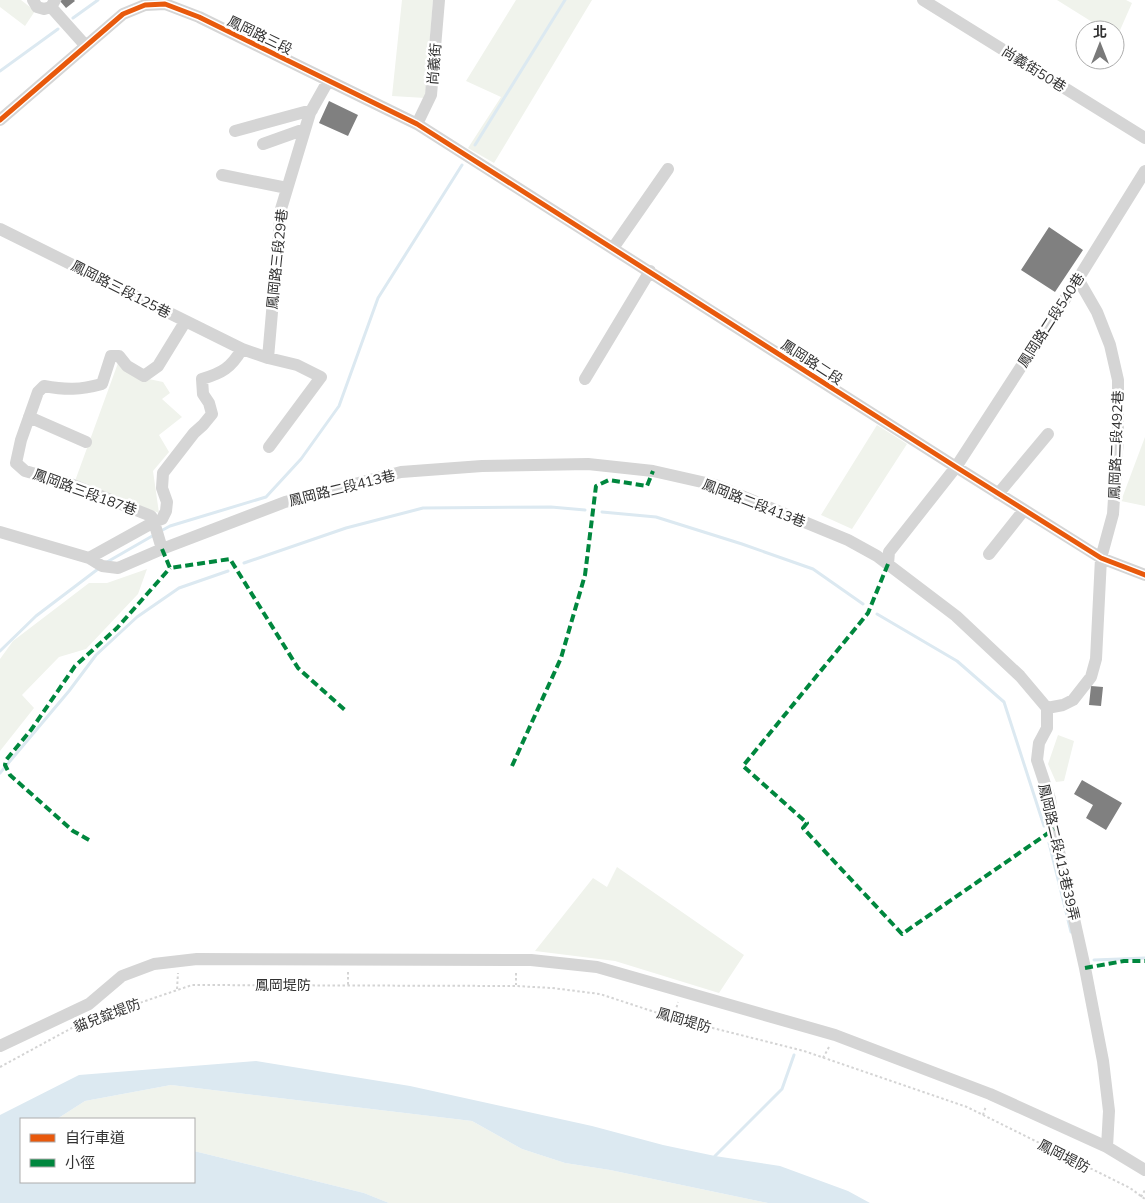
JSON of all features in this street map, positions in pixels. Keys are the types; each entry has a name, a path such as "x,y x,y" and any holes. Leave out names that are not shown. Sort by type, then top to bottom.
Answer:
{"street":[{"path":"33,0 40,9 53,4 85,45"},
{"name":"尚義街","path":"417,124 431,95 440,0"},
{"name":"尚義街50巷","path":"923,0 1145,138"},
{"name":"鳳岡路三段","path":"1,117 123,14 146,2 165,4 199,17 417,124 471,158"},
{"name":"鳳岡路三段29巷","path":"268,358 281,209 305,129 312,110 328,81"},
{"path":"235,131 312,110"},
{"path":"263,144 305,129"},
{"name":"鳳岡路二段","path":"471,158 1101,558 1145,575"},
{"path":"613,248 668,169"},
{"name":"鳳岡路二段540巷","path":"888,564 889,552 956,467 1078,279 1145,171"},
{"path":"222,175 287,188"},
{"name":"鳳岡路三段125巷","path":"0,229 242,349"},
{"path":"585,379 650,271"},
{"name":"鳳岡路二段492巷","path":"1078,279 1097,312 1110,345 1118,380 1118,436 1113,514 1101,558"},
{"name":"鳳岡路三段187巷","path":"89,558 154,522 152,516 68,483 25,471 16,464 21,440 38,392 44,386 62,390 81,390 102,384 111,356 119,356 127,366 144,376 158,366 185,322"},
{"path":"162,549 154,522 162,519 166,511 167,502 162,488 164,473 194,433 212,414 209,403 202,394 202,379 215,375 231,366 242,349 268,358 297,364 321,377 269,447"},
{"path":"29,417 86,442"},
{"path":"998,494 1048,434"},
{"name":"鳳岡路二段413巷","path":"89,558 102,566 118,568 285,502 400,472 482,466 588,464 653,471 715,485 848,540 877,556 956,616 1020,676 1047,708"},
{"path":"989,554 1024,510"},
{"path":"0,532 89,558"},
{"path":"1047,708 1063,706 1073,700 1091,678 1096,659 1101,558"},
{"name":"鳳岡路二段413巷39弄","path":"1047,708 1047,728 1039,743 1037,760 1050,799 1054,829 1085,968 1103,1061 1108,1112 1107,1147"},
{"path":"0,1046 89,1004 122,976 154,964 196,959 516,960 597,967 835,1034 990,1094 1107,1147 1145,1170"}],"path":[{"path":"347,960 348,986"},
{"path":"516,960 516,986"},
{"path":"177,990 179,961"},
{"path":"673,1018 682,991"},
{"path":"1141,1196 1145,1190"}],"shaded area":[{"path":"0,0 21,0 35,11 25,26 0,7"},
{"path":"402,0 433,0 425,98 392,96"},
{"path":"516,0 592,0 494,163 468,148 501,97 466,81"},
{"path":"1057,0 1126,0 1132,3 1124,20 1089,20"},
{"path":"118,363 144,378 163,382 170,393 162,399 182,417 159,435 169,452 153,471 159,513 75,481"},
{"path":"877,425 907,444 852,529 821,515"},
{"path":"1145,437 1145,506 1121,501"},
{"path":"147,569 138,594 86,649 59,657 22,695 34,708 0,751 0,659 13,641 89,583 107,583"},
{"path":"1058,735 1074,741 1064,781 1056,782 1048,764"},
{"path":"617,867 744,955 719,993 615,961 535,951 593,878 607,887"},
{"path":"256,1061 410,1086 592,1126 663,1145 715,1156 780,1166 848,1191 870,1203 768,1203 610,1170 565,1163 522,1149 472,1121 171,1085 85,1101 59,1118 20,1118 20,1183 195,1183 195,1151 364,1193 389,1203 0,1203 0,1115 79,1075"},
{"path":"171,1085 472,1121 522,1149 565,1163 610,1170 768,1203 389,1203 364,1193 195,1151 195,1118 59,1118 85,1101"}],"building":[{"path":"60,1 75,1 66,8"},
{"path":"329,101 358,115 348,136 319,123"},
{"path":"1049,227 1083,250 1055,292 1021,270"},
{"path":"1091,686 1103,687 1101,706 1089,705"},
{"path":"1082,780 1122,803 1106,830 1086,818 1093,805 1074,794"}],"waterway":[{"path":"73,18 98,0"},
{"path":"475,145 565,0"},
{"path":"0,71 58,29"},
{"path":"159,532 170,526 266,497 301,459 339,406 378,298 462,165"},
{"path":"244,563 346,528 423,508 551,507 585,510"},
{"path":"602,512 656,517 813,569 863,604"},
{"path":"107,562 154,535"},
{"path":"0,651 36,616 98,569"},
{"path":"0,773 69,691 96,655 137,617 179,588 228,571"},
{"path":"877,614 957,661 1004,702 1044,826"},
{"path":"1049,843 1071,932"},
{"path":"1094,960 1145,958"},
{"path":"715,1156 782,1089 794,1055"}],"marked path":[{"path":"512,766 561,658 585,575 596,486 609,480 647,486 653,471"},
{"path":"162,549 170,568 230,559 298,668 346,711"},
{"path":"888,564 868,613 743,766 807,823 803,828 902,934 1054,829"},
{"path":"89,840 73,831 10,775 5,765 6,760 31,730 75,666 117,628 170,568"},
{"path":"1085,968 1124,961 1145,961"}],"cycle path":[{"path":"0,120 123,14 145,5 165,4 199,17 417,124 1101,558 1145,575"}]}
